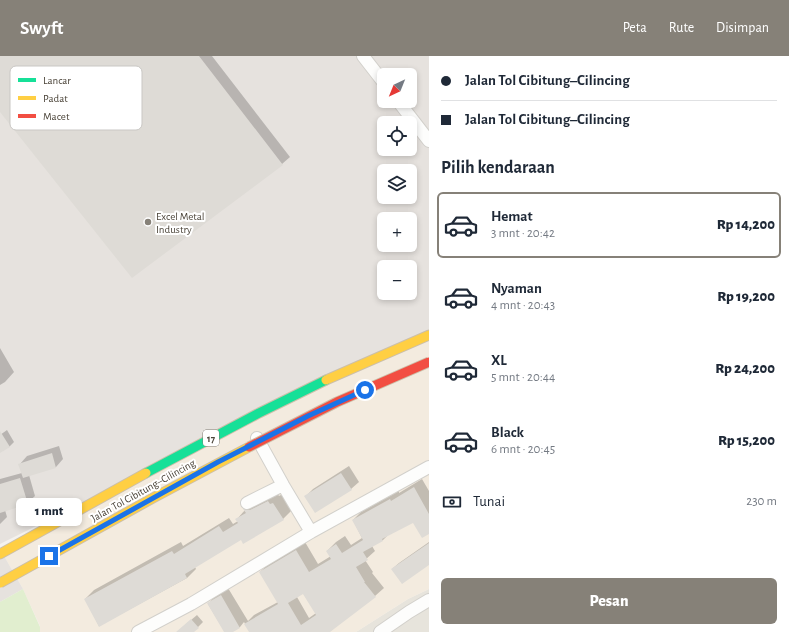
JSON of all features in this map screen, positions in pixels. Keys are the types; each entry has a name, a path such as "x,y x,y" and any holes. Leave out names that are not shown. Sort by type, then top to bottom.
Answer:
{"highway":[{"name":"Jalan Tol Cibitung–Cilincing","path":"0,554 206,440 297,393 369,360 429,335"},
{"name":"Jalan Tol Cibitung–Cilincing","path":"0,583 218,462 308,416 429,362"}],"street":[{"path":"363,56 377,74"},
{"path":"403,108 429,141"},
{"path":"257,438 311,532"},
{"path":"138,632 191,604 311,532 429,467"},
{"path":"247,503 283,485"},
{"path":"380,632 429,600"}],"shaded area":[{"path":"0,56 429,56 429,330 0,544"},
{"path":"429,330 429,589 408,599 356,632 40,632 40,626 23,589 0,549"},
{"path":"0,549 23,589 0,602"},
{"path":"429,589 429,632 356,632 408,599"}],"green space":[{"path":"23,589 40,627 40,632 0,632 0,602"}],"building":[{"name":"Excel Metal Industry","path":"0,56 199,56 283,165 132,278 14,130 142,130 142,66 10,66 10,125 0,112"},
{"path":"0,431 10,447 0,453"},
{"path":"52,453 56,468 23,478 18,464"},
{"path":"341,473 352,490 315,513 304,496"},
{"path":"20,478 28,504 0,513 0,484"},
{"path":"414,487 429,514 429,534 422,538 413,523 382,539 383,541 363,552 368,560 356,567 364,582 376,597 330,632 249,632 244,624 278,604 259,572 296,550 309,572 331,559 326,551 336,544 342,553 363,540 352,520 390,499 391,501","holes":["303,594 316,615 301,625 288,603"]},
{"path":"268,501 270,504 273,503 284,520 243,544 241,540 185,574 187,578 99,627 84,599 172,551 174,554 219,526 223,532 238,523 235,519 246,513 243,509 250,510"},
{"path":"429,543 429,565 402,584 391,569"},
{"path":"221,595 240,628 233,632 224,632 207,603"},
{"path":"191,619 199,628 194,632 176,632"}],"traffic: fast":[{"path":"146,473 259,413 326,380"}],"traffic: slow":[{"path":"326,380 429,335"},
{"path":"0,583 153,498 249,447"},
{"path":"0,554 146,473"}],"traffic: jam":[{"path":"249,447 337,402 429,362"}],"place":[{"name":"Excel Metal Industry","path":"148,222"}],"route":[{"path":"49,556 218,462 308,416 365,390"}]}
